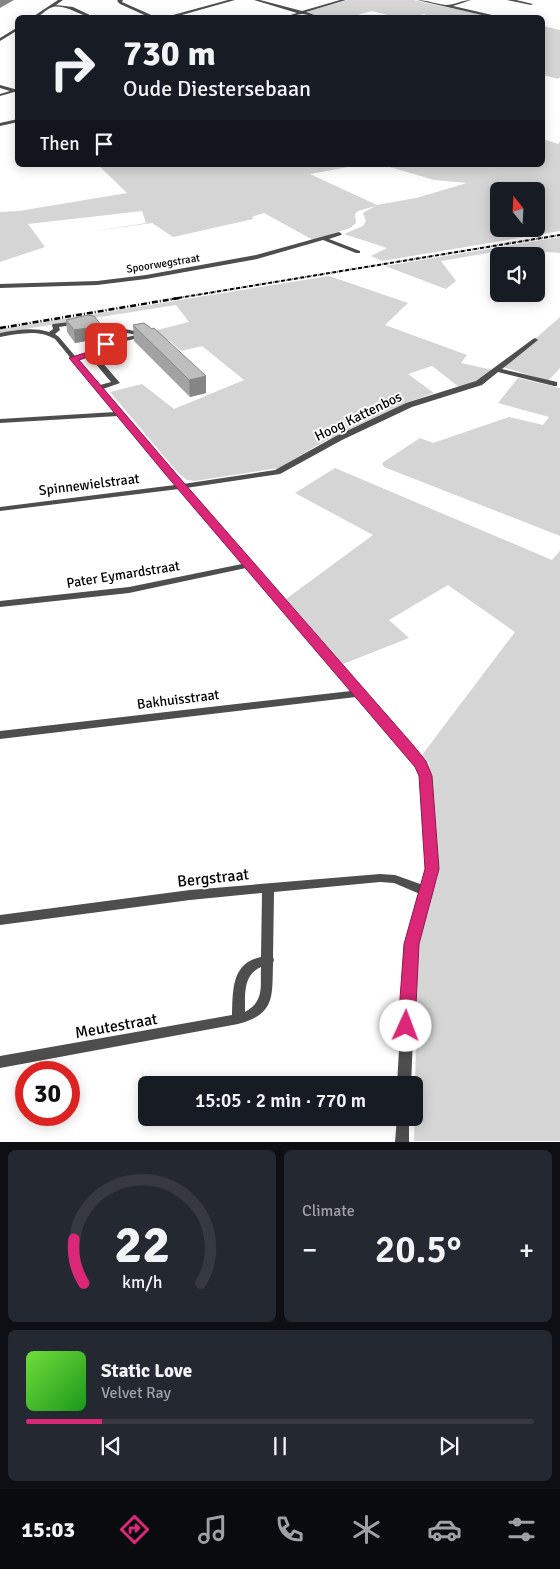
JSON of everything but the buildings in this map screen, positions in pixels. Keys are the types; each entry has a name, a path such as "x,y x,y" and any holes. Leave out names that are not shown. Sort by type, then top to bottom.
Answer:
{"street":[{"path":"38,15 61,0"},
{"path":"121,0 119,1 121,3 149,15"},
{"path":"175,15 231,0"},
{"path":"256,0 310,15"},
{"path":"292,15 344,0"},
{"path":"419,0 489,15"},
{"path":"447,6 469,0"},
{"path":"509,0 531,4"},
{"path":"52,6 72,8 87,15"},
{"path":"0,40 15,30"},
{"path":"0,86 15,91"},
{"path":"0,95 15,91"},
{"path":"0,125 15,121"},
{"name":"Spoorwegstraat","path":"0,286 97,283 146,277 257,257 339,234"},
{"path":"325,238 358,252"},
{"path":"0,335 55,325 92,323 152,337"},
{"path":"50,334 57,330 55,325"},
{"path":"28,331 50,334 74,358 421,765 426,776 432,868 427,892 411,944 404,1076"},
{"path":"74,358 91,354 110,343 144,334"},
{"name":"Hoog Kattenbos","path":"182,486 278,472 349,433 419,401 480,383 535,340"},
{"path":"91,354 116,383 99,388"},
{"path":"498,370 554,384"},
{"path":"0,421 121,414"},
{"name":"Spinnewielstraat","path":"0,509 182,486"},
{"name":"Pater Eymardstraat","path":"0,604 129,590 249,565"},
{"name":"Bakhuisstraat","path":"0,734 360,693"},
{"name":"Bergstraat","path":"0,920 143,901 388,878 427,892"},
{"name":"Meutestraat","path":"0,1062 249,1016 263,1005 266,997 268,888"},
{"path":"238,1019 244,969 252,963 268,960"},
{"path":"402,1142 403,1126"}],"shaded area":[{"path":"348,0 413,0 484,15 387,15 372,11 357,15 314,15 305,12"},
{"path":"545,26 560,30 560,77 558,79 545,76"},
{"path":"545,140 558,144 560,142 560,231 545,234 545,182 490,182 490,238 518,238 382,261 371,256 387,248 344,234 363,226 366,221 363,213 375,206 358,211 355,214 356,223 350,228 313,240 264,213 252,217 253,219 173,237 152,223 89,232 146,223 142,211 28,224 45,247 0,262 0,212 19,211 127,193 100,167 348,167 310,174 377,205 416,198 467,183 434,180 390,167 545,167"},
{"path":"560,237 560,253 545,252 545,247 500,247"},
{"path":"490,249 490,253 441,261 456,281 446,289 385,266"},
{"path":"329,276 408,303 385,325 467,355 461,363 493,370 478,381 459,387 432,366 408,374 434,393 406,403 323,442 279,468 195,481 187,480 178,473 110,392 142,384 174,409 244,380 202,346 181,351 170,341 149,332 189,322 176,305 0,333 0,329"},
{"path":"560,317 560,368 548,381 503,367"},
{"path":"518,378 560,388 560,536 384,467 382,463 420,438 433,443 509,417 543,425 549,417 498,403"},
{"path":"335,468 552,560 560,551 560,1141 414,1141 414,1126 423,1126 423,1076 415,1076 418,935 438,876 429,763 422,755 515,632 448,585 389,620 409,638 343,664 286,599 373,535 295,493"}],"railway":[{"path":"172,299 560,235"},
{"path":"0,328 179,298"}],"route":[{"path":"106,344 100,347 99,350 74,358 174,479 408,748 421,765 426,776 432,869 411,944 406,1026"}]}
